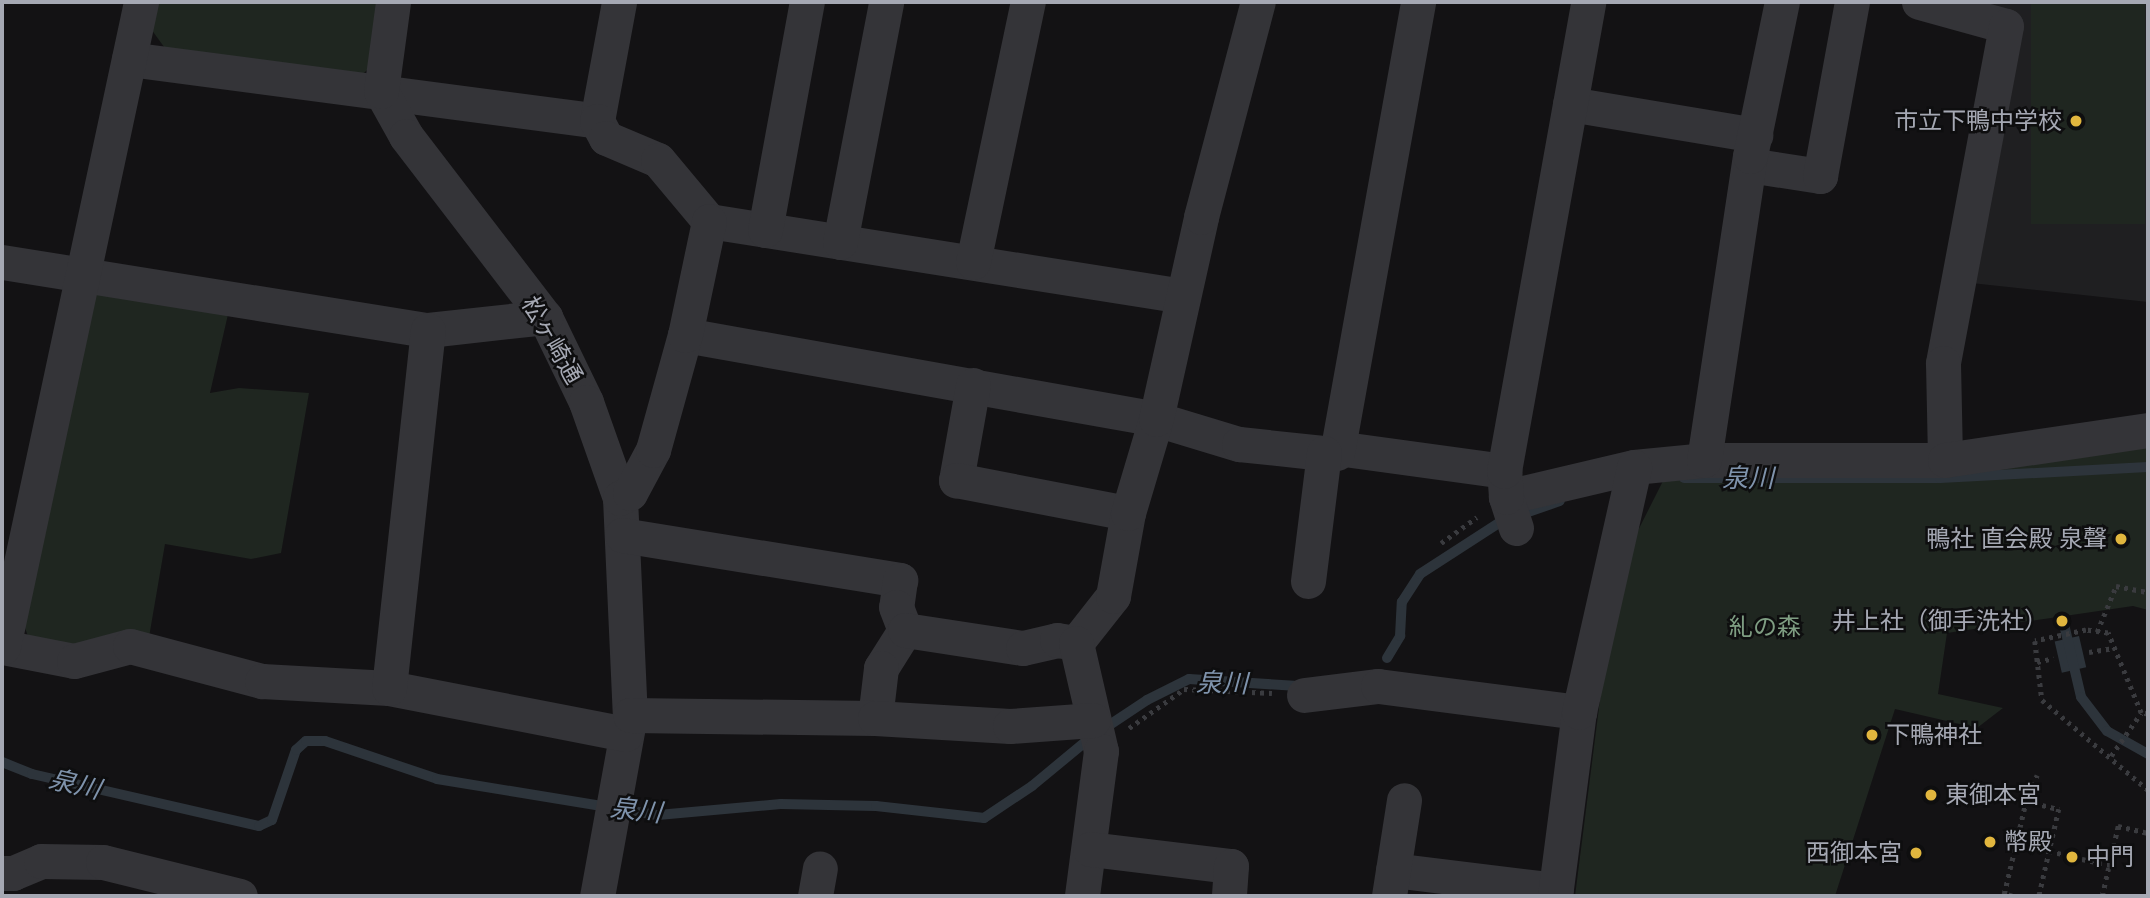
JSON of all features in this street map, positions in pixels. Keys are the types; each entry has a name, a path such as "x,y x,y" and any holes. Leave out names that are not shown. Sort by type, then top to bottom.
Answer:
{"street":[{"path":"141,2 2,647 74,661 130,646 262,681 389,688 628,724 875,718 1010,726 1098,743"},
{"path":"381,91 393,2"},
{"path":"619,2 597,121 607,138 658,160 709,221 1183,296"},
{"path":"765,230 807,2"},
{"path":"840,242 886,2"},
{"path":"973,262 1028,2"},
{"path":"1076,643 1113,596 1128,513 1156,419 1183,296 1258,2"},
{"path":"1308,581 1418,2"},
{"path":"1509,499 1588,2"},
{"path":"1704,460 1752,150 1782,2"},
{"path":"1570,104 1752,150 1820,176 1852,2"},
{"path":"1919,2 2006,26 1943,363 1945,460"},
{"path":"129,59 597,121"},
{"name":"松ヶ崎通","path":"381,91 406,136 545,317 586,402 620,498 628,724 597,896"},
{"path":"620,498 630,493 653,450 685,335 709,221"},
{"path":"2,262 428,330 545,317"},
{"path":"389,688 428,330"},
{"path":"685,335 1156,419 1239,444 1331,453 1344,449 1509,499 1631,481 1704,460 1945,460 2148,430"},
{"path":"973,385 956,480 1128,513"},
{"path":"1404,800 1391,883 1556,893 1579,712 1631,481"},
{"path":"622,535 900,580 896,607 905,630"},
{"path":"905,630 1023,648 1057,640 1076,643"},
{"path":"875,718 881,668 905,630"},
{"path":"1076,643 1098,743 1090,849 1082,896"},
{"path":"1304,695 1378,686 1579,712"},
{"path":"1090,849 1231,866 1229,896"},
{"path":"2,873 13,873 41,861 103,862 153,885 240,896"}],"path":[{"path":"1441,543 1509,499"},
{"path":"2097,632 2116,586 2148,592"},
{"path":"2141,713 2108,633 2079,631 2035,641 2042,701 2067,726 2112,755 2148,790"},
{"path":"2089,652 2114,648"},
{"path":"2037,662 2054,658"},
{"path":"1098,743 1110,740 1184,689 1304,695"},
{"path":"2141,713 2148,714"},
{"path":"2112,755 2141,713"},
{"path":"2012,896 2004,895 2026,801 2037,775"},
{"path":"2026,801 2059,808 2039,896"},
{"path":"2102,896 2118,826 2148,833"},
{"path":"2049,851 2062,854"},
{"path":"2081,859 2110,865"}],"shaded area":[{"name":"市立下鴨中学校","path":"1936,2 2148,2 2148,302 1971,283 2023,24"},
{"path":"2079,636 2086,667 2062,673 2055,642"}],"green space":[{"path":"156,2 380,2 372,66 359,77 167,51 151,29"},
{"path":"2031,2 2145,2 2145,224 2031,224"},
{"path":"89,286 229,310 210,393 239,388 309,393 281,553 251,559 165,544 148,643 85,650 30,642 18,608"},
{"name":"糺の森","path":"2148,441 2148,610 2133,606 1947,633 1938,694 2003,708 1977,728 1895,709 1835,896 1575,896 1616,574 1666,475"}],"waterway":[{"name":"泉川","path":"1684,478 1940,478 2148,467"},
{"name":"泉川","path":"1387,658 1400,636 1402,602 1420,574 1502,521 1560,501"},
{"path":"2063,620 2081,697 2107,731 2148,754"},
{"name":"泉川","path":"1102,730 1147,700 1189,679 1298,686"},
{"name":"泉川","path":"2,762 32,774 259,826 272,820 296,750 306,741 325,741 437,779 658,815 781,804 876,806 984,818 1032,786 1090,738"}],"place":[{"name":"市立下鴨中学校","path":"2076,121"},
{"name":"鴨社 直会殿 泉聲","path":"2121,539"},
{"name":"井上社（御手洗社）","path":"2062,621"},
{"name":"下鴨神社","path":"1872,735"},
{"name":"東御本宮","path":"1931,795"},
{"name":"幣殿","path":"1990,842"},
{"name":"西御本宮","path":"1916,853"},
{"name":"中門","path":"2072,857"}]}
